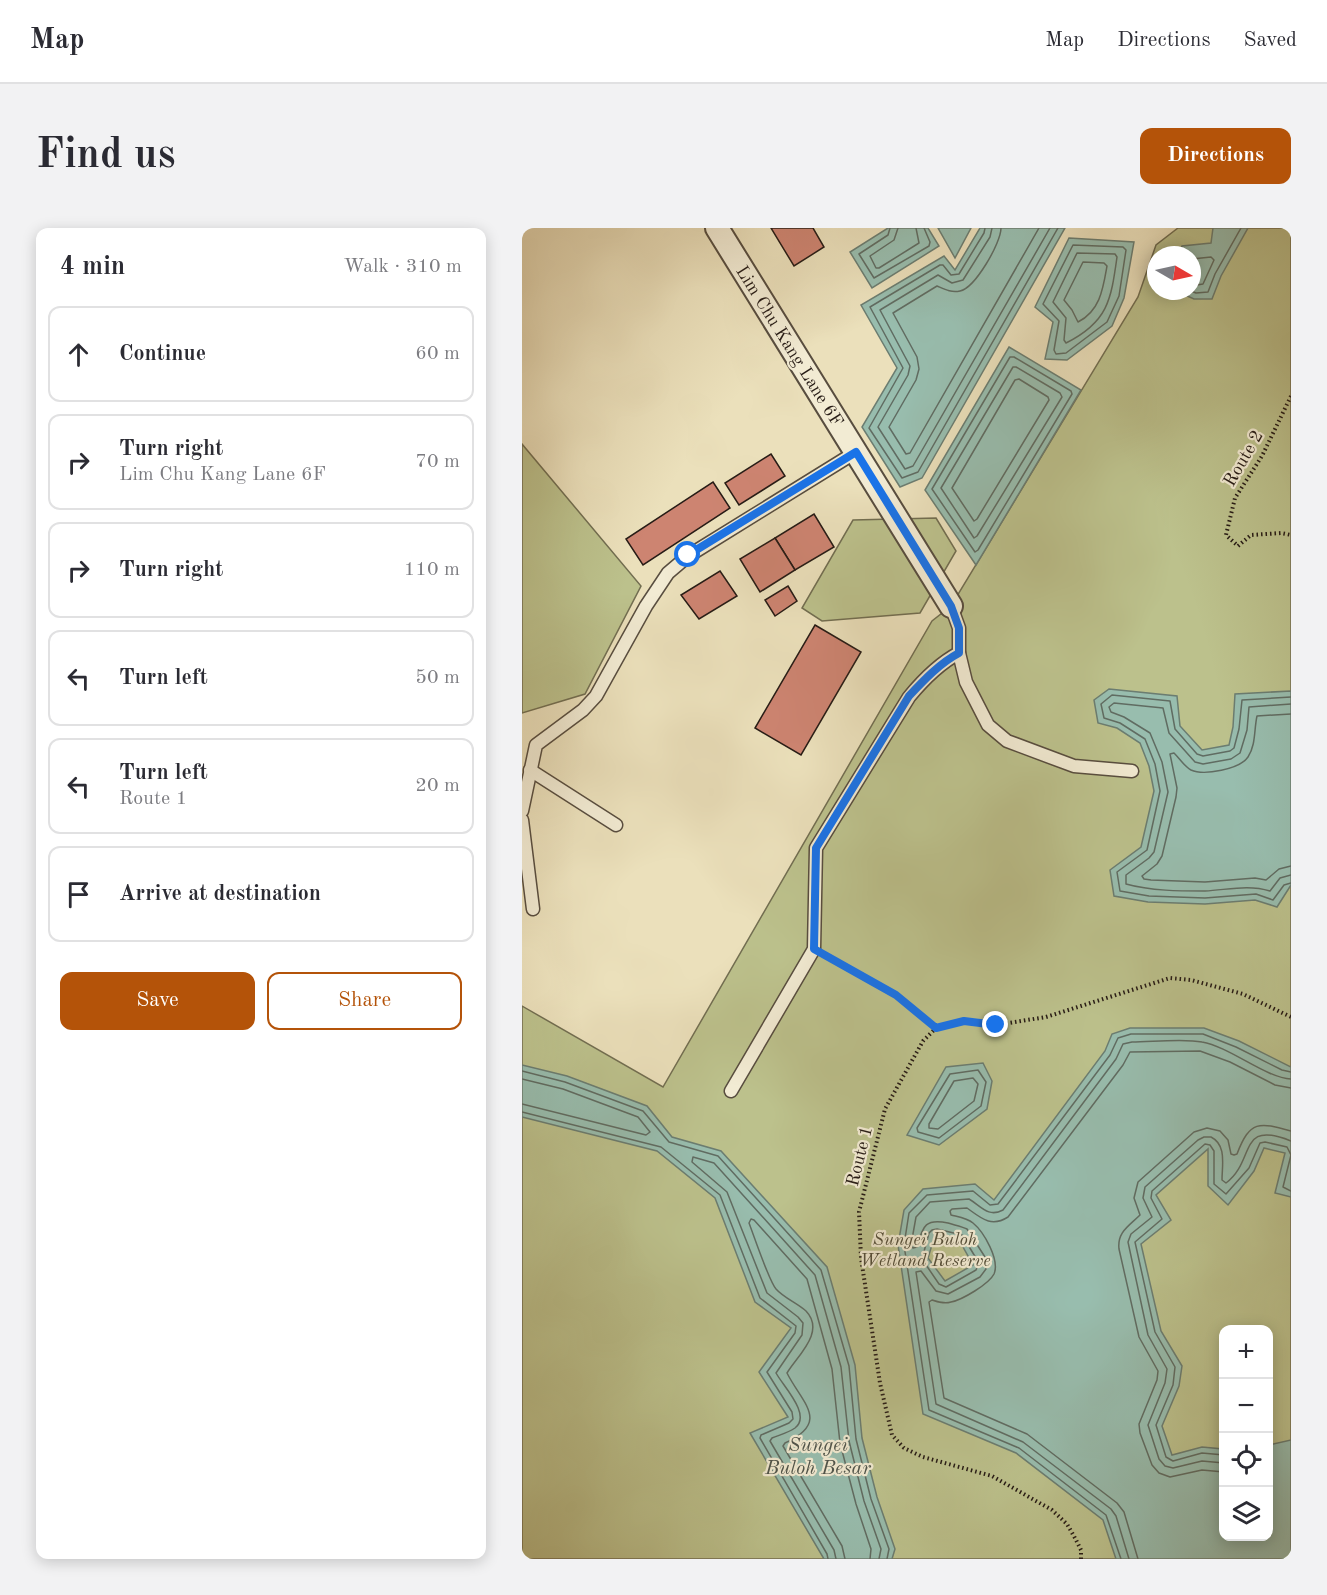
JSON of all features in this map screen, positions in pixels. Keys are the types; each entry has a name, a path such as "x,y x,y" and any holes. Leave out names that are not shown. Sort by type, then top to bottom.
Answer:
{"street":[{"name":"Lim Chu Kang Lane 6F","path":"717,228 951,606"}],"lane":[{"path":"522,810 536,745 583,710 596,696 646,606 668,573 688,555 856,452"},
{"name":"Lim Chu Kang Lane 6F","path":"951,606 959,628 959,653 966,682 988,725 1007,741 1074,766 1132,771"},
{"path":"731,1091 814,949 816,848 909,696 923,680 959,653"},
{"path":"530,770 616,825"},
{"path":"522,820 533,909"}],"path":[{"name":"Route 2","path":"1291,396 1262,456 1235,498 1226,535 1238,546 1251,535 1281,533 1291,535"},
{"path":"814,949 896,995 936,1028 964,1021 996,1025 1046,1017 1170,978 1191,980 1244,994 1291,1017"},
{"name":"Route 1","path":"936,1028 923,1041 885,1109 859,1212 861,1258 880,1383 892,1435 904,1448 923,1456 992,1476 1052,1510 1067,1524 1076,1538 1081,1550 1081,1559"}],"green space":[{"name":"Sungei Buloh Wetland Reserve","path":"1178,228 1291,228 1291,1559 522,1559 522,1006 663,1087 932,621 951,606 1138,297 1147,271 1147,300 1201,300 1201,246 1156,246"},
{"path":"522,444 641,586 585,694 522,713"},
{"path":"936,518 956,551 920,613 822,621 802,608 853,520"}],"water":[{"path":"888,228 928,228 939,246 872,288 850,252"},
{"path":"938,228 971,228 955,258"},
{"path":"980,228 1065,228 922,478 900,487 862,427 897,368 861,305 944,256 955,270"},
{"path":"1213,228 1248,228 1221,276 1212,299 1201,299 1201,246 1182,246 1211,243"},
{"path":"1069,238 1134,242 1124,298 1112,326 1067,360 1045,359 1053,322 1035,307"},
{"path":"1009,347 1081,390 976,565 925,490"},
{"path":"1109,689 1177,696 1180,726 1202,750 1229,745 1233,727 1235,694 1291,691 1291,885 1277,907 1255,900 1205,904 1148,902 1114,896 1110,870 1141,847 1154,791 1149,766 1140,743 1117,728 1098,723 1094,700"},
{"path":"1130,1028 1204,1028 1239,1041 1291,1067 1291,1197 1275,1193 1285,1153 1264,1148 1254,1171 1228,1205 1208,1186 1208,1149 1156,1195 1171,1220 1141,1244 1161,1331 1182,1366 1179,1386 1162,1426 1172,1455 1202,1447 1219,1449 1219,1541 1273,1541 1273,1444 1291,1440 1291,1559 1116,1559 1103,1520 1016,1453 923,1414 898,1245 904,1210 923,1189 975,1184 994,1200 1105,1051 1112,1034","holes":["935,1235 959,1240 973,1265 945,1281 928,1258"]},
{"path":"983,1063 992,1081 987,1109 939,1145 907,1135 946,1067"},
{"name":"Sungei Buloh Besar","path":"522,1065 567,1076 647,1106 672,1137 721,1151 827,1267 855,1365 862,1438 877,1497 895,1549 892,1559 824,1559 750,1433 788,1417 759,1372 791,1328 755,1302 715,1198 657,1151 522,1117"}],"building":[{"path":"771,228 813,228 824,247 794,266"},
{"path":"771,454 785,476 739,505 725,483"},
{"path":"713,482 730,508 643,565 626,539"},
{"path":"814,514 834,547 795,570 775,538"},
{"path":"775,538 795,570 760,592 740,559"},
{"path":"720,571 737,596 699,619 681,595"},
{"path":"788,586 797,601 775,616 765,600"},
{"path":"815,625 861,652 801,755 755,728"}],"route":[{"path":"688,555 856,452 951,606 959,628 959,653 923,680 909,696 816,848 814,949 896,995 936,1028 964,1021 996,1025"}]}
